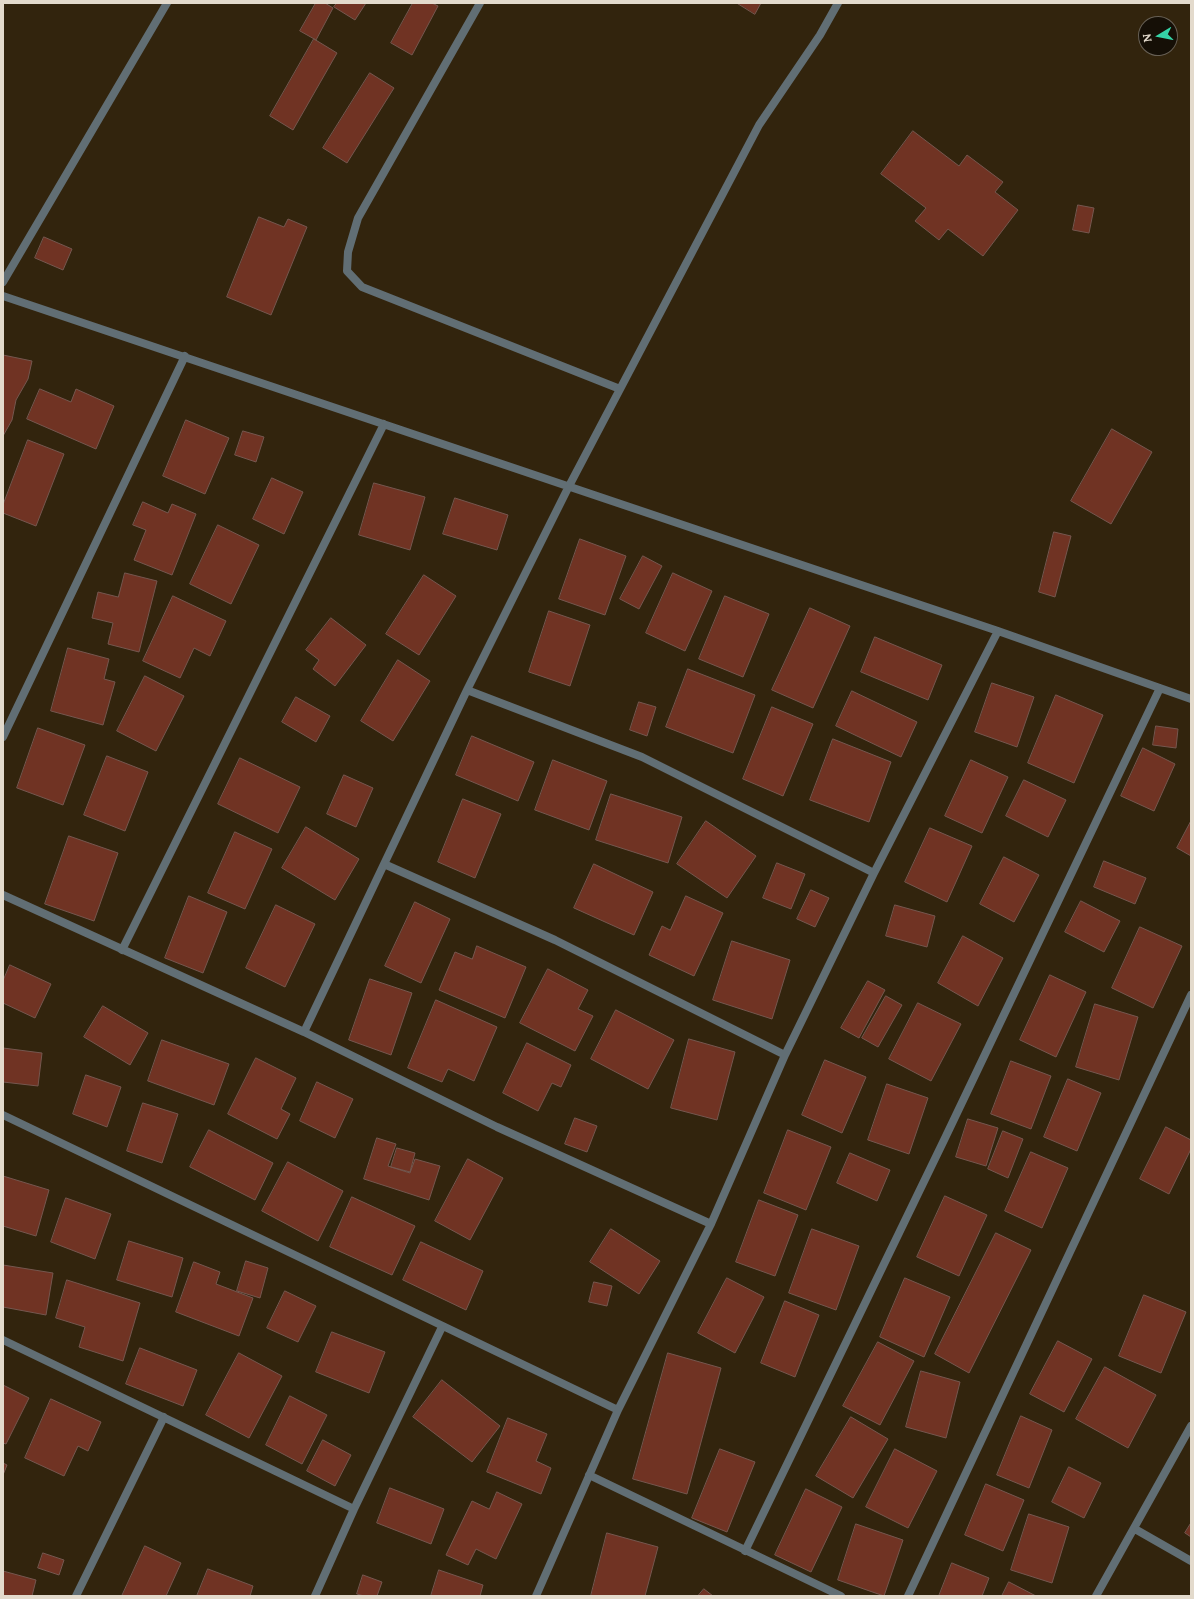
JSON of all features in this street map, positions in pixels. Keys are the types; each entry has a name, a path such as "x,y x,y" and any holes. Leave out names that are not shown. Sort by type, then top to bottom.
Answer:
{"street":[{"path":"3,282 72,167 167,3"},
{"path":"480,3 358,218 348,252 347,271 362,287 620,389"},
{"path":"304,1032 467,690 568,488 760,126 820,35 838,3"},
{"path":"3,296 185,356 568,488 998,631 1191,699"},
{"path":"3,737 185,356"},
{"path":"122,950 384,424"},
{"path":"536,1596 618,1410 711,1224 785,1055 874,874 998,631"},
{"path":"745,1551 946,1136 1160,688"},
{"path":"467,690 642,757 874,874"},
{"path":"384,864 555,940 785,1055"},
{"path":"3,895 304,1032 497,1127 711,1224"},
{"path":"908,1596 1191,994"},
{"path":"3,1115 442,1327 618,1410"},
{"path":"315,1596 354,1509 442,1327"},
{"path":"3,1340 354,1509"},
{"path":"76,1596 164,1418"},
{"path":"1096,1596 1135,1529 1191,1426"},
{"path":"589,1475 840,1596"},
{"path":"1135,1529 1191,1561"}],"building":[{"path":"316,3 325,3 333,8 316,40 300,31"},
{"path":"337,3 366,3 355,20 334,7"},
{"path":"413,3 432,3 438,6 412,55 391,43"},
{"path":"737,3 761,3 755,14"},
{"path":"314,39 337,53 293,130 270,116"},
{"path":"370,73 394,88 347,163 323,148"},
{"path":"913,131 959,166 967,155 1003,182 995,192 1018,210 983,256 948,229 939,240 915,221 926,208 881,174"},
{"path":"1078,205 1094,208 1089,233 1073,230"},
{"path":"259,217 284,227 288,219 307,227 271,315 227,297"},
{"path":"44,237 72,249 63,270 35,258"},
{"path":"3,355 32,361 28,379 16,400 12,420 3,436"},
{"path":"40,389 71,402 76,389 114,406 96,449 27,419"},
{"path":"186,420 229,438 205,494 163,476"},
{"path":"1112,429 1152,452 1111,524 1071,501"},
{"path":"243,431 264,437 256,462 235,455"},
{"path":"28,440 64,454 36,526 3,513 3,505"},
{"path":"272,478 303,492 284,534 253,519"},
{"path":"374,483 425,497 410,550 359,535"},
{"path":"455,498 508,515 497,550 443,534"},
{"path":"143,502 168,513 172,504 196,514 172,575 134,560 146,530 133,525"},
{"path":"218,525 259,545 231,604 190,584"},
{"path":"1054,532 1071,536 1055,597 1039,592"},
{"path":"580,539 626,556 605,615 559,599"},
{"path":"643,556 662,566 639,609 620,599"},
{"path":"125,573 157,581 139,652 108,644 113,623 92,618 98,592 118,597"},
{"path":"673,573 712,591 685,651 646,633"},
{"path":"424,575 456,596 419,655 386,634"},
{"path":"173,596 226,621 210,656 194,648 180,678 143,661"},
{"path":"725,596 769,614 743,677 699,659"},
{"path":"810,608 850,626 813,708 772,690"},
{"path":"549,611 590,625 570,686 529,672"},
{"path":"331,618 366,645 335,686 313,669 319,660 306,650"},
{"path":"875,637 942,665 928,700 861,672"},
{"path":"68,648 109,659 104,679 115,682 103,725 51,711"},
{"path":"398,660 430,681 393,741 361,721"},
{"path":"688,669 755,695 733,753 666,727"},
{"path":"145,676 184,696 156,751 117,731"},
{"path":"992,683 1034,697 1017,747 975,732"},
{"path":"852,691 917,722 901,757 836,726"},
{"path":"1056,695 1103,715 1074,783 1028,763"},
{"path":"296,697 330,716 316,742 282,722"},
{"path":"639,702 656,707 647,736 630,730"},
{"path":"772,707 813,724 783,796 743,779"},
{"path":"1156,726 1178,729 1176,748 1153,745"},
{"path":"38,728 85,745 63,805 17,788"},
{"path":"472,736 534,762 518,801 456,775"},
{"path":"833,739 891,762 869,822 810,800"},
{"path":"1143,748 1175,764 1154,811 1121,796"},
{"path":"107,756 148,772 125,831 84,815"},
{"path":"240,758 300,787 278,833 218,804"},
{"path":"553,760 607,781 589,830 535,810"},
{"path":"971,760 1008,777 982,833 945,816"},
{"path":"344,775 373,788 356,827 327,814"},
{"path":"1024,780 1066,800 1048,837 1006,816"},
{"path":"611,794 682,817 668,863 596,840"},
{"path":"463,799 501,814 475,878 438,862"},
{"path":"706,821 756,856 727,898 677,864"},
{"path":"1191,821 1191,856 1177,848"},
{"path":"306,827 359,859 335,900 282,868"},
{"path":"930,828 972,846 947,902 905,882"},
{"path":"235,832 272,849 245,909 208,893"},
{"path":"69,836 118,853 94,921 45,904"},
{"path":"1004,857 1039,875 1014,922 980,904"},
{"path":"1104,861 1146,878 1135,904 1094,887"},
{"path":"777,863 805,874 791,909 763,898"},
{"path":"594,864 653,892 634,935 574,908"},
{"path":"811,890 829,898 815,927 797,919"},
{"path":"189,896 227,912 203,973 165,958"},
{"path":"686,896 723,913 694,976 649,955 662,926 670,930"},
{"path":"1081,901 1120,921 1104,952 1065,932"},
{"path":"415,902 450,919 421,983 385,966"},
{"path":"276,905 315,924 285,987 246,968"},
{"path":"895,905 935,916 927,947 886,936"},
{"path":"1140,927 1182,946 1153,1008 1112,988"},
{"path":"963,936 1003,958 978,1006 938,983"},
{"path":"732,941 790,960 772,1019 713,1000"},
{"path":"477,946 526,967 505,1018 439,990 455,952 472,959"},
{"path":"10,965 51,984 35,1018 3,1003 3,981"},
{"path":"548,969 588,990 578,1009 593,1016 575,1051 520,1023"},
{"path":"1050,975 1086,992 1056,1057 1020,1040"},
{"path":"370,979 412,993 391,1055 349,1040"},
{"path":"868,981 885,990 859,1038 841,1028"},
{"path":"886,996 902,1005 878,1047 862,1038"},
{"path":"436,1000 497,1027 474,1081 448,1069 442,1082 408,1068"},
{"path":"918,1003 961,1024 931,1081 889,1059"},
{"path":"1095,1004 1138,1017 1119,1080 1076,1067"},
{"path":"103,1006 148,1033 130,1065 84,1037"},
{"path":"616,1010 674,1040 648,1089 591,1059"},
{"path":"689,1039 735,1052 717,1120 671,1108"},
{"path":"162,1040 229,1064 214,1105 148,1081"},
{"path":"527,1043 571,1065 561,1087 552,1083 538,1111 503,1093"},
{"path":"3,1048 42,1053 38,1086 3,1082"},
{"path":"256,1058 296,1078 281,1109 290,1114 277,1139 228,1114"},
{"path":"825,1060 866,1077 842,1133 802,1115"},
{"path":"1011,1061 1051,1076 1031,1129 991,1114"},
{"path":"86,1075 121,1087 107,1127 73,1114"},
{"path":"1068,1079 1101,1093 1077,1151 1044,1137"},
{"path":"317,1082 353,1099 335,1138 300,1121"},
{"path":"887,1084 928,1098 909,1154 868,1140"},
{"path":"143,1103 178,1114 162,1163 127,1151"},
{"path":"575,1118 597,1126 587,1152 565,1144"},
{"path":"968,1119 998,1128 986,1166 956,1157"},
{"path":"1166,1127 1191,1140 1191,1149 1169,1194 1140,1179"},
{"path":"209,1130 273,1163 255,1200 190,1167"},
{"path":"788,1130 831,1147 806,1210 764,1193"},
{"path":"1003,1131 1023,1139 1008,1178 988,1169"},
{"path":"377,1138 396,1144 388,1166 410,1173 415,1159 440,1166 429,1200 364,1179"},
{"path":"397,1148 415,1153 410,1172 391,1167"},
{"path":"1031,1152 1068,1168 1042,1228 1005,1211"},
{"path":"850,1153 890,1170 877,1201 837,1183"},
{"path":"468,1159 503,1178 470,1240 435,1221"},
{"path":"288,1162 343,1191 318,1241 262,1211"},
{"path":"3,1176 49,1190 36,1236 3,1226"},
{"path":"945,1196 987,1215 959,1276 917,1257"},
{"path":"352,1197 415,1226 392,1275 330,1247"},
{"path":"66,1198 111,1214 95,1259 51,1242"},
{"path":"759,1200 798,1215 775,1276 736,1262"},
{"path":"611,1229 660,1261 639,1294 590,1262"},
{"path":"812,1229 859,1246 836,1310 789,1293"},
{"path":"996,1233 1031,1250 969,1373 935,1354"},
{"path":"129,1241 183,1258 172,1297 117,1280"},
{"path":"421,1242 483,1271 466,1310 403,1280"},
{"path":"246,1261 268,1268 260,1298 237,1291"},
{"path":"194,1262 220,1272 216,1284 253,1298 239,1336 176,1312"},
{"path":"3,1265 53,1273 46,1315 3,1307"},
{"path":"727,1278 764,1297 735,1353 698,1333"},
{"path":"905,1278 950,1297 924,1357 880,1337"},
{"path":"67,1280 140,1303 123,1361 79,1347 85,1327 56,1318"},
{"path":"594,1282 612,1286 607,1306 589,1302"},
{"path":"285,1291 316,1306 298,1342 267,1328"},
{"path":"1144,1295 1186,1312 1161,1373 1119,1356"},
{"path":"785,1301 819,1315 795,1377 761,1363"},
{"path":"332,1332 385,1352 369,1393 316,1372"},
{"path":"1058,1341 1092,1359 1064,1412 1030,1394"},
{"path":"878,1342 914,1361 880,1425 843,1406"},
{"path":"140,1348 197,1370 183,1406 126,1384"},
{"path":"239,1353 282,1376 249,1438 206,1415"},
{"path":"668,1353 721,1368 687,1494 633,1479"},
{"path":"1105,1367 1156,1395 1128,1448 1076,1419"},
{"path":"921,1371 960,1382 946,1438 906,1427"},
{"path":"442,1380 500,1426 472,1462 413,1417"},
{"path":"3,1385 29,1398 6,1444 3,1443"},
{"path":"290,1396 327,1415 302,1464 266,1445"},
{"path":"51,1399 101,1422 88,1451 78,1446 64,1476 25,1458"},
{"path":"1021,1416 1052,1430 1029,1488 997,1475"},
{"path":"851,1417 888,1439 853,1498 816,1476"},
{"path":"508,1418 547,1434 536,1461 551,1468 541,1494 487,1472"},
{"path":"323,1440 351,1455 335,1486 307,1471"},
{"path":"720,1449 755,1462 727,1532 692,1518"},
{"path":"895,1449 937,1471 908,1528 866,1507"},
{"path":"3,1463 7,1465 3,1475"},
{"path":"1069,1467 1101,1483 1084,1518 1052,1502"},
{"path":"986,1484 1024,1500 1003,1551 965,1535"},
{"path":"390,1488 444,1509 431,1544 377,1523"},
{"path":"806,1489 842,1507 811,1572 775,1555"},
{"path":"497,1492 522,1504 496,1559 476,1549 468,1565 446,1555 472,1501 489,1509"},
{"path":"1029,1514 1069,1527 1052,1583 1011,1570"},
{"path":"1191,1523 1191,1537 1185,1533"},
{"path":"856,1524 903,1540 884,1596 838,1580"},
{"path":"607,1533 658,1547 645,1596 591,1596"},
{"path":"145,1546 181,1563 166,1596 122,1596"},
{"path":"43,1553 64,1560 59,1575 38,1568"},
{"path":"952,1563 989,1578 982,1596 939,1596"},
{"path":"208,1569 253,1586 250,1596 197,1596"},
{"path":"439,1570 483,1585 480,1596 431,1596"},
{"path":"3,1571 36,1580 32,1596 3,1596"},
{"path":"363,1575 382,1582 377,1596 364,1596 357,1594"},
{"path":"1009,1582 1036,1596 1002,1596"},
{"path":"704,1589 713,1596 698,1596"}]}
